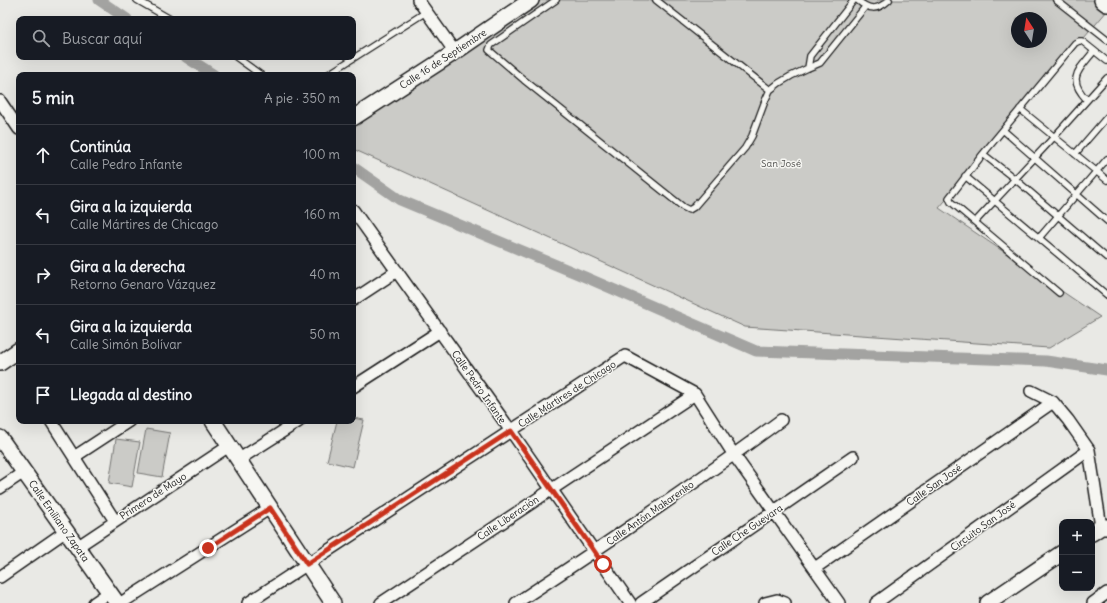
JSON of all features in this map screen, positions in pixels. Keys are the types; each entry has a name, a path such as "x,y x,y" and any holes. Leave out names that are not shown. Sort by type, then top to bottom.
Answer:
{"main road":[{"path":"1103,0 1107,3"}],"street":[{"path":"418,0 455,52"},
{"name":"Calle 16 de Septiembre","path":"356,116 455,52 531,0"},
{"path":"0,101 16,125"},
{"name":"Calle Pedro Infante","path":"356,215 511,431 630,603"},
{"path":"356,298 397,271"},
{"path":"356,384 440,331"},
{"path":"0,363 16,352"},
{"name":"Calle Mártires de Chicago","path":"248,603 626,356 695,394"},
{"path":"1031,391 1053,402 1089,450 1100,529"},
{"path":"695,394 734,455 839,603"},
{"name":"Calle Liberación","path":"381,603 695,394"},
{"name":"Calle San José","path":"815,568 1053,402"},
{"name":"Calle Antón Makarenko","path":"516,603 594,552 734,455 781,420"},
{"path":"53,424 115,521"},
{"path":"74,457 124,424"},
{"path":"215,424 333,603"},
{"path":"238,460 294,424"},
{"name":"Calle Emiliano Zapata","path":"0,438 114,598"},
{"name":"Primero de Mayo","path":"77,546 229,446"},
{"name":"Circuito San José","path":"876,603 1089,450"},
{"name":"Calle Che Guevara","path":"641,603 853,457"},
{"path":"0,488 24,472"},
{"path":"122,603 270,508"},
{"path":"0,577 66,531"},
{"path":"988,603 1059,555"},
{"path":"1093,603 1107,593"},
{"path":"94,603 114,598"},
{"path":"765,603 777,600 785,603"}],"lane":[{"path":"556,0 491,45 489,50 524,80 686,209 691,210 745,148 752,136 770,90 779,83 820,63 865,7"},
{"path":"656,0 770,90"},
{"path":"808,68 810,56 854,0"},
{"path":"857,0 865,7 874,8 882,6 889,0"},
{"path":"1056,0 1107,40"},
{"path":"141,1 165,16"},
{"path":"356,57 426,12"},
{"path":"1059,293 951,202 949,198 1002,130 1077,41 1082,41 1107,60"},
{"path":"1087,100 1078,89 1075,78 1078,71 1094,51"},
{"path":"240,60 257,72"},
{"path":"332,72 351,60"},
{"path":"975,222 1107,78"},
{"path":"1020,109 1107,180"},
{"path":"1075,154 1107,117"},
{"path":"1002,130 1107,221"},
{"path":"983,154 1015,179 1107,258"},
{"path":"1039,238 1107,159"},
{"path":"965,176 1107,296"}],"green space":[{"name":"San José","path":"525,0 1103,0 1107,11 939,208 1100,317 1049,348 745,327 356,150 356,115"},
{"path":"356,419 364,420 353,467 327,461 336,424 356,424"},
{"path":"146,429 170,433 162,477 138,473"},
{"path":"116,439 140,442 132,487 109,483"}],"waterway":[{"path":"99,0 123,16"},
{"path":"191,60 209,72"},
{"path":"356,169 400,200 585,277 756,351 1046,361 1107,370"}],"route":[{"path":"208,548 270,508 307,564 511,431 603,564"}]}
